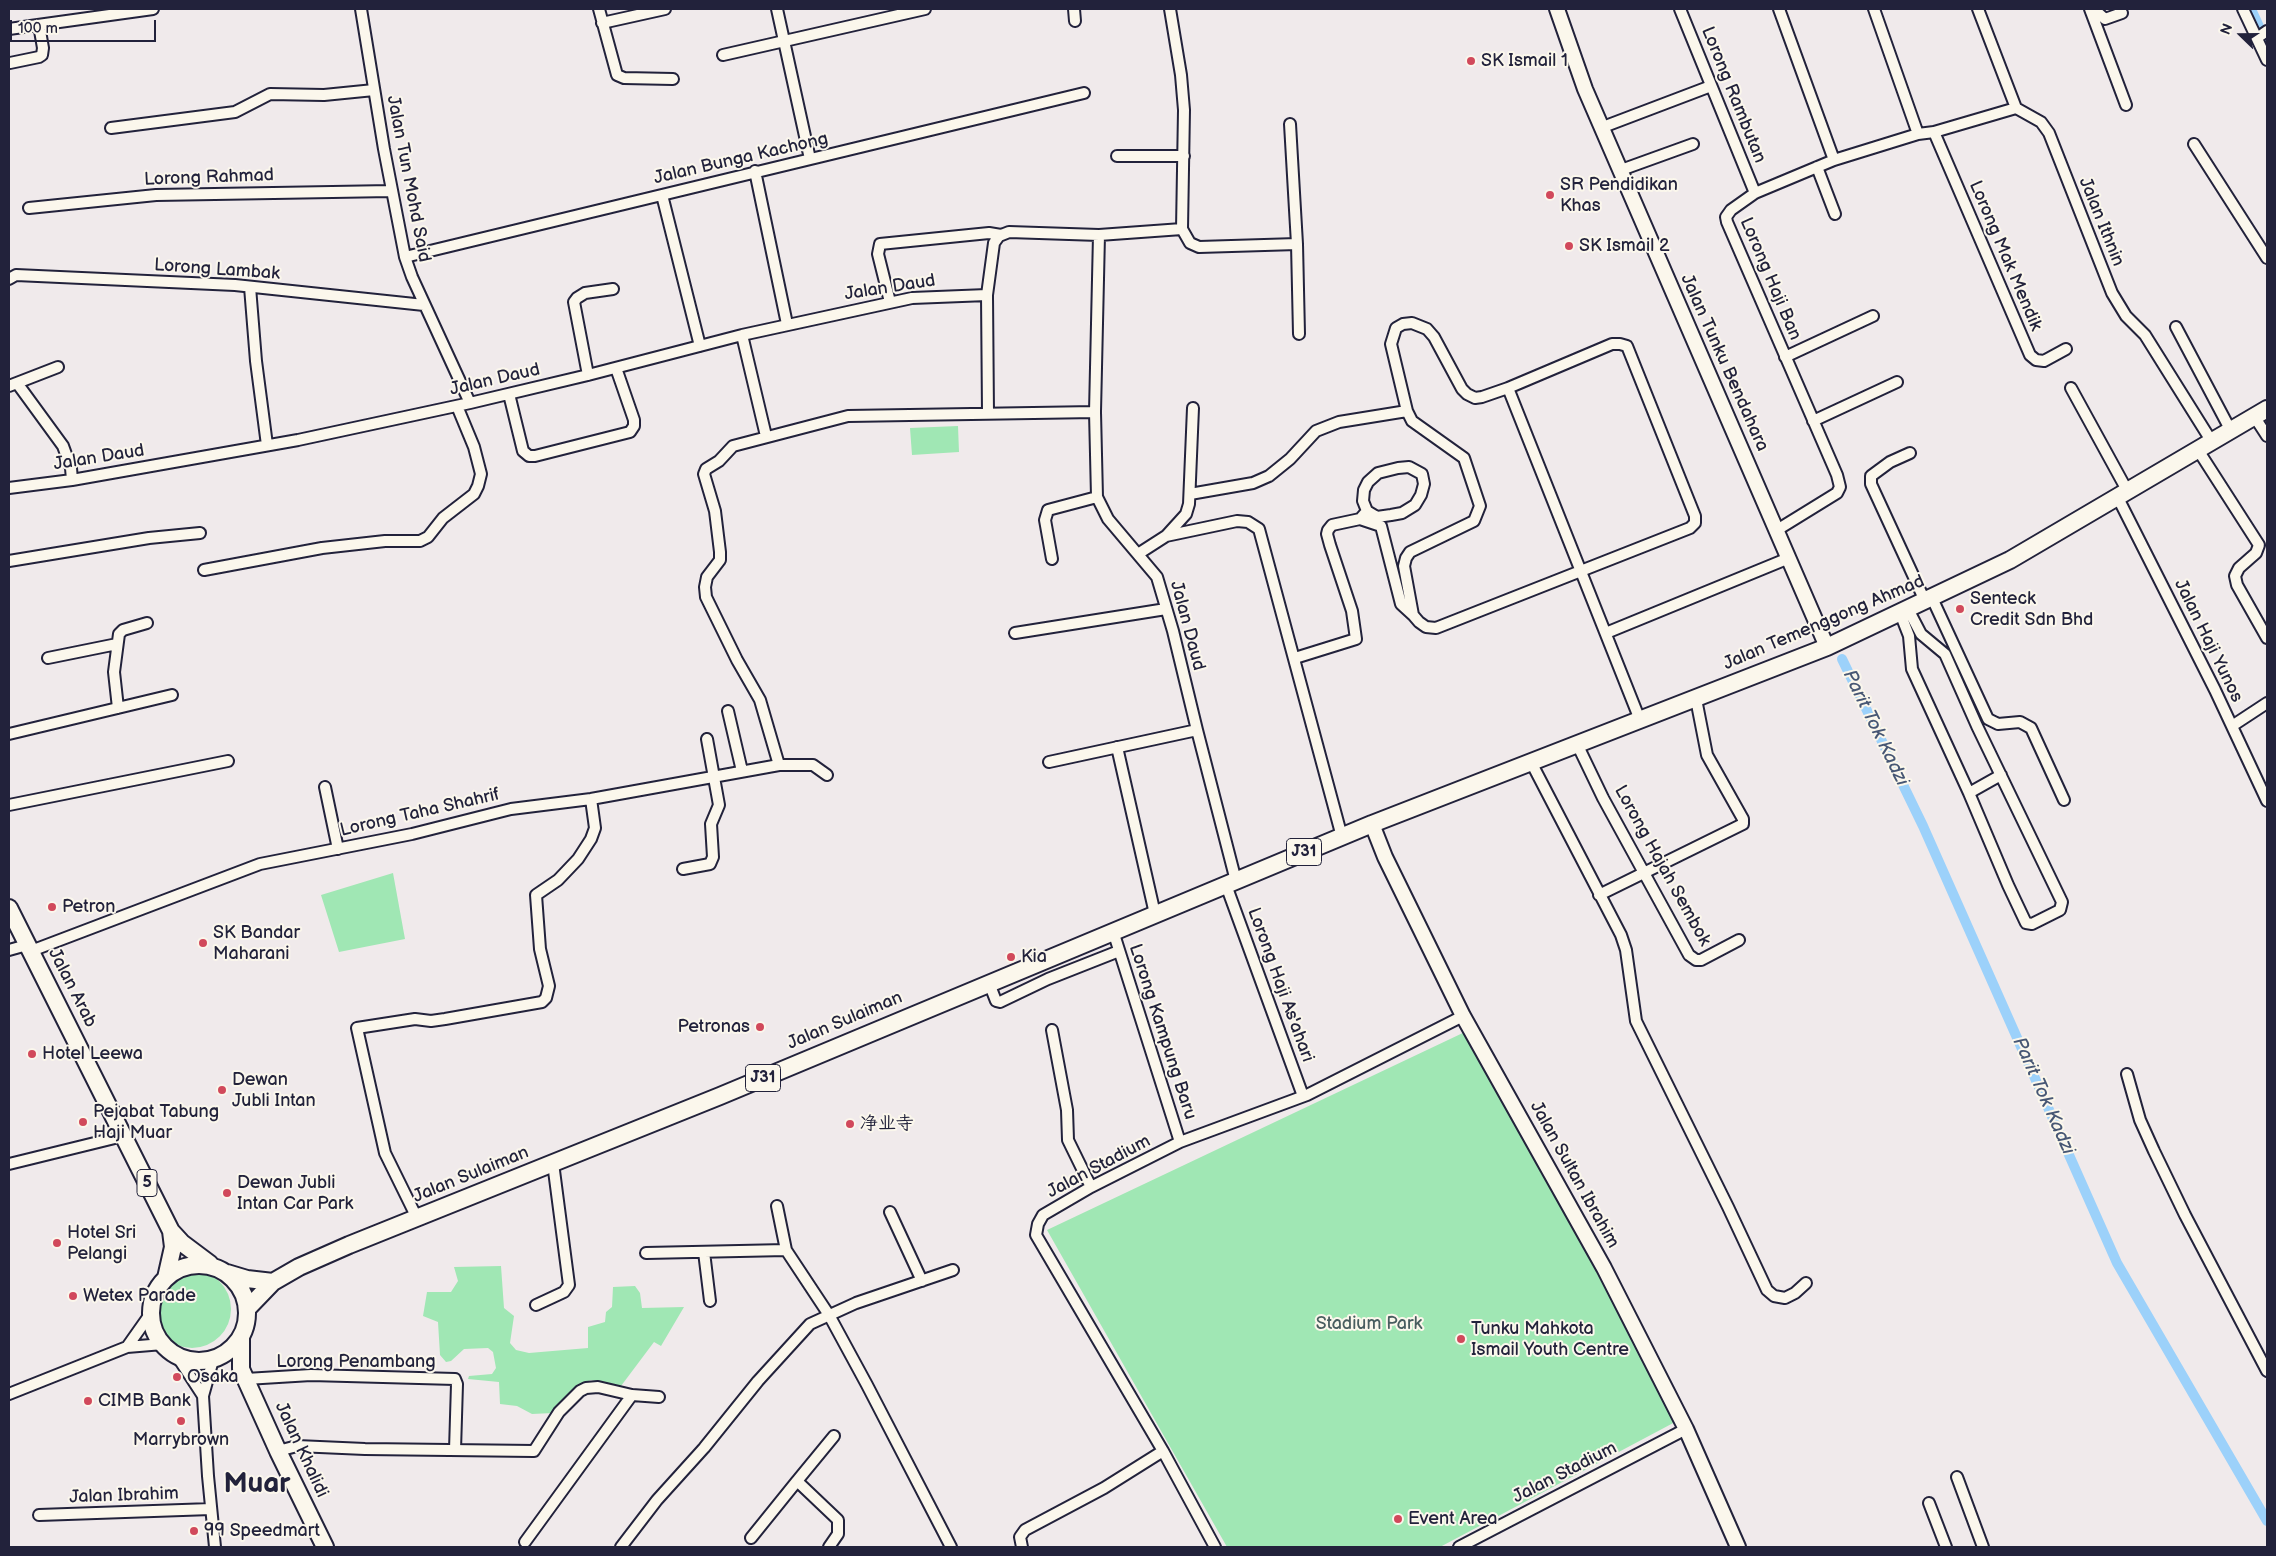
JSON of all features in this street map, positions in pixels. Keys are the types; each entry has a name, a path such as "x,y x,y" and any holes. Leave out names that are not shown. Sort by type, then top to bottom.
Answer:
{"main road":[{"name":"Jalan Temenggong Ahmad","path":"1372,824 1531,762 1578,746 1827,647 1929,600 2010,560 2261,413"},
{"name":"Jalan Sulaiman","path":"273,1282 299,1267 334,1251 728,1092 1372,824"},
{"name":"Jalan Arab","path":"9,908 171,1231 173,1247 166,1278"},
{"name":"5","path":"171,1231 182,1243 239,1286 247,1309"},
{"path":"244,1374 224,1359 201,1362 177,1356 163,1344 153,1324 151,1314 153,1300 158,1288 166,1278 186,1266 216,1267 247,1279 273,1282"},
{"name":"J31","path":"247,1309 273,1282"},
{"path":"215,1359 231,1350 241,1338 247,1319 247,1309"},
{"path":"241,1338 244,1374"},
{"name":"Jalan Khalidi","path":"244,1374 278,1452 326,1547"}],"street":[{"path":"9,29 153,9"},
{"name":"Jalan Tun Mohd Said","path":"361,9 391,191 405,257 424,305 470,404"},
{"path":"599,9 616,75 624,78 673,79"},
{"path":"602,23 665,9"},
{"path":"777,9 810,159"},
{"path":"722,55 925,9"},
{"path":"1074,9 1075,21"},
{"path":"1170,9 1181,75 1184,156 1182,229 1190,244 1199,247 1297,244"},
{"name":"Jalan Tunku Bendahara","path":"1557,9 1585,89 1827,647"},
{"name":"Lorong Rambutan","path":"1680,9 1755,193"},
{"path":"1779,9 1834,160"},
{"path":"1874,9 1918,134"},
{"path":"1978,9 2016,108"},
{"path":"2243,9 2267,60"},
{"path":"2091,10 2096,11 2105,19 2122,13"},
{"path":"2091,10 2126,105"},
{"path":"10,62 42,55 43,48 39,25"},
{"path":"2257,38 2267,30"},
{"path":"1603,127 1710,86"},
{"path":"111,128 235,112 270,94 324,94 374,90"},
{"name":"Jalan Bunga Kachong","path":"405,257 1084,93"},
{"name":"Lorong Haji Ban","path":"1777,530 1837,493 1840,487 1837,475 1726,217 1731,210 1755,193 1834,160 1918,134 1934,132 2016,108"},
{"name":"Jalan Ithnin","path":"2016,108 2041,122 2049,133 2112,293 2126,316 2145,335 2212,442"},
{"path":"1290,124 1297,244 1299,334"},
{"name":"Lorong Mak Mendik","path":"1934,132 2030,355 2036,360 2044,361 2066,349"},
{"path":"1621,170 1693,144"},
{"path":"2194,144 2267,258"},
{"path":"1117,156 1184,156"},
{"path":"1816,167 1835,214"},
{"path":"755,171 787,324"},
{"name":"Lorong Rahmad","path":"29,208 156,195 391,191"},
{"path":"662,195 700,346"},
{"path":"890,302 878,254 880,244 885,242 989,234 1000,235 1009,232 1099,234 1182,229"},
{"name":"Jalan Daud","path":"1099,234 1095,412 1097,497 1108,519 1157,577 1174,631 1231,883"},
{"path":"988,413 987,295 992,252 994,243 1000,235"},
{"name":"Lorong Lambak","path":"9,279 16,275 250,286 424,305"},
{"path":"250,286 256,361 267,445"},
{"path":"588,375 574,302 585,293 613,289"},
{"name":"Jalan Daud","path":"9,488 72,480 267,445 470,404 616,368 742,334 890,302 912,298 987,295"},
{"path":"1785,357 1874,316"},
{"path":"1295,658 1356,639 1352,611 1327,534 1332,525 1360,520 1381,526 1401,604 1426,627 1436,628 1690,528 1695,524 1695,516 1627,346 1612,344 1508,388 1475,398 1467,394 1427,328 1419,325 1403,324 1396,328 1391,344 1407,411 1412,421 1464,458 1480,506 1474,521 1410,552 1406,558 1404,566 1413,615"},
{"path":"2176,327 2231,431"},
{"path":"742,334 766,436"},
{"path":"58,367 13,385 63,446 71,468 72,480"},
{"path":"509,394 523,452 528,456 535,456 630,432 634,426 634,420 616,368"},
{"path":"1813,421 1897,382"},
{"path":"1508,388 1640,720"},
{"name":"Jalan Haji Yunos","path":"2071,388 2267,800"},
{"path":"204,570 322,548 385,541 420,540 428,537 443,518 474,494 481,474 474,447 458,406"},
{"path":"1138,554 1166,536 1186,514 1190,494 1193,408"},
{"path":"1190,494 1253,483 1269,476 1290,459 1316,431 1339,422 1407,411"},
{"path":"779,766 760,700 746,677 706,597 705,587 708,577 720,560 720,552 714,511 704,474 706,469 719,461 732,446 848,416 1095,412"},
{"path":"2261,413 2267,436"},
{"path":"2198,450 2259,545 2256,554 2239,568 2235,576 2237,585 2267,638"},
{"path":"1910,453 1890,462 1871,476 1871,484 1988,718 1998,724 2020,722 2031,728 2064,800"},
{"path":"1398,468 1409,468 1422,474 1424,484 1422,495 1414,505 1402,513 1391,516 1377,517 1367,511 1363,501 1364,490 1368,482 1378,473 1398,468"},
{"path":"1052,559 1045,520 1048,510 1097,497"},
{"path":"1360,520 1367,511"},
{"path":"1166,536 1237,521 1248,522 1259,529 1342,837"},
{"path":"9,561 149,538 200,533"},
{"path":"1606,633 1789,558"},
{"path":"1015,633 1166,609"},
{"path":"1904,611 1921,634 1945,654 1977,726 2062,902 2060,910 2032,924 2026,923 1912,669 1909,636 1904,611"},
{"path":"118,708 114,672 119,634 123,630 147,623"},
{"path":"48,658 117,644"},
{"path":"9,734 172,695"},
{"path":"1599,894 1743,824 1743,819 1707,756 1696,699"},
{"path":"2232,726 2267,703"},
{"path":"728,711 742,772"},
{"path":"1049,762 1197,730"},
{"path":"683,869 710,864 713,857 711,824 719,805 707,739"},
{"name":"Lorong Hajah Sembok","path":"1578,746 1603,798 1645,871 1689,955 1696,960 1701,960 1739,940"},
{"path":"1117,747 1155,914"},
{"path":"9,805 228,760"},
{"path":"1531,762 1624,942 1636,1021 1767,1290 1774,1296 1785,1298 1795,1293 1806,1283"},
{"name":"Lorong Taha Shahrif","path":"9,950 29,948 260,864 412,834 510,809 591,799 779,766 813,765 828,775"},
{"path":"1969,793 2001,775"},
{"path":"326,786 338,848"},
{"path":"417,1218 385,1153 358,1028 415,1019 431,1021 542,1002 546,998 549,986 540,949 536,895 558,880 578,859 592,839 595,828 591,799"},
{"name":"Jalan Sultan Ibrahim","path":"1372,824 1385,857 1463,1016 1604,1268 1686,1429 1738,1547"},
{"name":"Lorong Haji As'ahari","path":"1231,883 1303,1096"},
{"name":"Lorong Kampung Baru","path":"1113,931 1180,1142"},
{"path":"989,983 996,1001 1000,1002 1048,979 1119,951"},
{"path":"1043,960 1048,979"},
{"name":"Jalan Stadium","path":"1215,1547 1163,1451 1036,1236 1038,1224 1043,1215 1091,1187 1180,1142 1303,1096 1463,1016"},
{"path":"1052,1030 1068,1110 1068,1140 1091,1187"},
{"path":"2127,1074 2140,1120 2185,1214 2267,1371"},
{"path":"9,1164 123,1136"},
{"path":"536,1305 564,1292 569,1285 553,1163"},
{"path":"777,1206 786,1250 829,1315 952,1547"},
{"path":"890,1212 922,1281"},
{"path":"646,1253 786,1250"},
{"path":"704,1252 710,1301"},
{"path":"621,1547 657,1500 704,1448 758,1381 810,1324 856,1303 953,1270"},
{"path":"127,1347 151,1314"},
{"path":"9,1394 127,1347 163,1344"},
{"path":"177,1356 203,1396"},
{"path":"215,1359 203,1396 215,1547"},
{"name":"Lorong Penambang","path":"244,1374 455,1379 457,1384 455,1450"},
{"path":"278,1452 290,1446 365,1450 534,1452 559,1412 580,1391 586,1388 598,1387 632,1395 658,1397"},
{"path":"525,1542 632,1395"},
{"name":"Jalan Stadium","path":"1459,1547 1686,1429"},
{"path":"751,1538 834,1436"},
{"path":"1022,1547 1020,1537 1025,1530 1104,1488 1163,1451"},
{"path":"1958,1477 1983,1547"},
{"path":"797,1481 838,1520 838,1534 828,1547"},
{"path":"1929,1503 1946,1547"},
{"name":"Jalan Ibrahim","path":"39,1515 211,1509"}],"green space":[{"path":"958,426 959,452 912,455 910,428"},
{"path":"393,873 405,939 339,952 321,895"},
{"name":"Stadium Park","path":"1467,1031 1677,1421 1440,1547 1227,1547 1047,1230"},
{"path":"501,1266 504,1308 514,1316 510,1343 516,1350 529,1353 588,1348 588,1327 605,1322 606,1312 612,1307 613,1287 635,1286 640,1293 642,1308 684,1307 661,1346 654,1342 621,1386 591,1380 579,1385 553,1413 532,1414 517,1406 500,1404 499,1382 468,1379 469,1376 492,1374 496,1368 493,1352 488,1348 464,1349 451,1361 446,1362 440,1355 438,1322 423,1316 427,1292 451,1292 458,1281 454,1267"},
{"path":"184,1270 200,1270 214,1276 225,1287 231,1301 231,1317 225,1331 214,1342 200,1348 184,1348 170,1342 159,1331 153,1317 153,1301 159,1287 170,1276"}],"waterway":[{"path":"2251,9 2267,44"},
{"name":"Parit Tok Kadzi","path":"1842,659 1923,826 2117,1263 2267,1521"}],"place":[{"name":"SK Ismail 1","path":"1471,61"},
{"name":"SR Pendidikan Khas","path":"1550,195"},
{"name":"SK Ismail 2","path":"1569,246"},
{"name":"Senteck Credit Sdn Bhd","path":"1960,609"},
{"name":"Petron","path":"52,907"},
{"name":"SK Bandar Maharani","path":"203,943"},
{"name":"Kia","path":"1011,957"},
{"name":"Petronas","path":"760,1027"},
{"name":"Hotel Leewa","path":"32,1054"},
{"name":"Dewan Jubli Intan","path":"222,1090"},
{"name":"Pejabat Tabung Haji Muar","path":"83,1122"},
{"name":"净业寺","path":"850,1124"},
{"name":"Dewan Jubli Intan Car Park","path":"227,1193"},
{"name":"Hotel Sri Pelangi","path":"57,1243"},
{"name":"Wetex Parade","path":"73,1296"},
{"name":"Tunku Mahkota Ismail Youth Centre","path":"1461,1339"},
{"name":"Osaka","path":"177,1377"},
{"name":"CIMB Bank","path":"88,1401"},
{"name":"Marrybrown","path":"181,1421"},
{"name":"Event Area","path":"1398,1519"},
{"name":"99 Speedmart","path":"194,1531"}],"district":[{"name":"Muar","path":"257,1485"}]}
